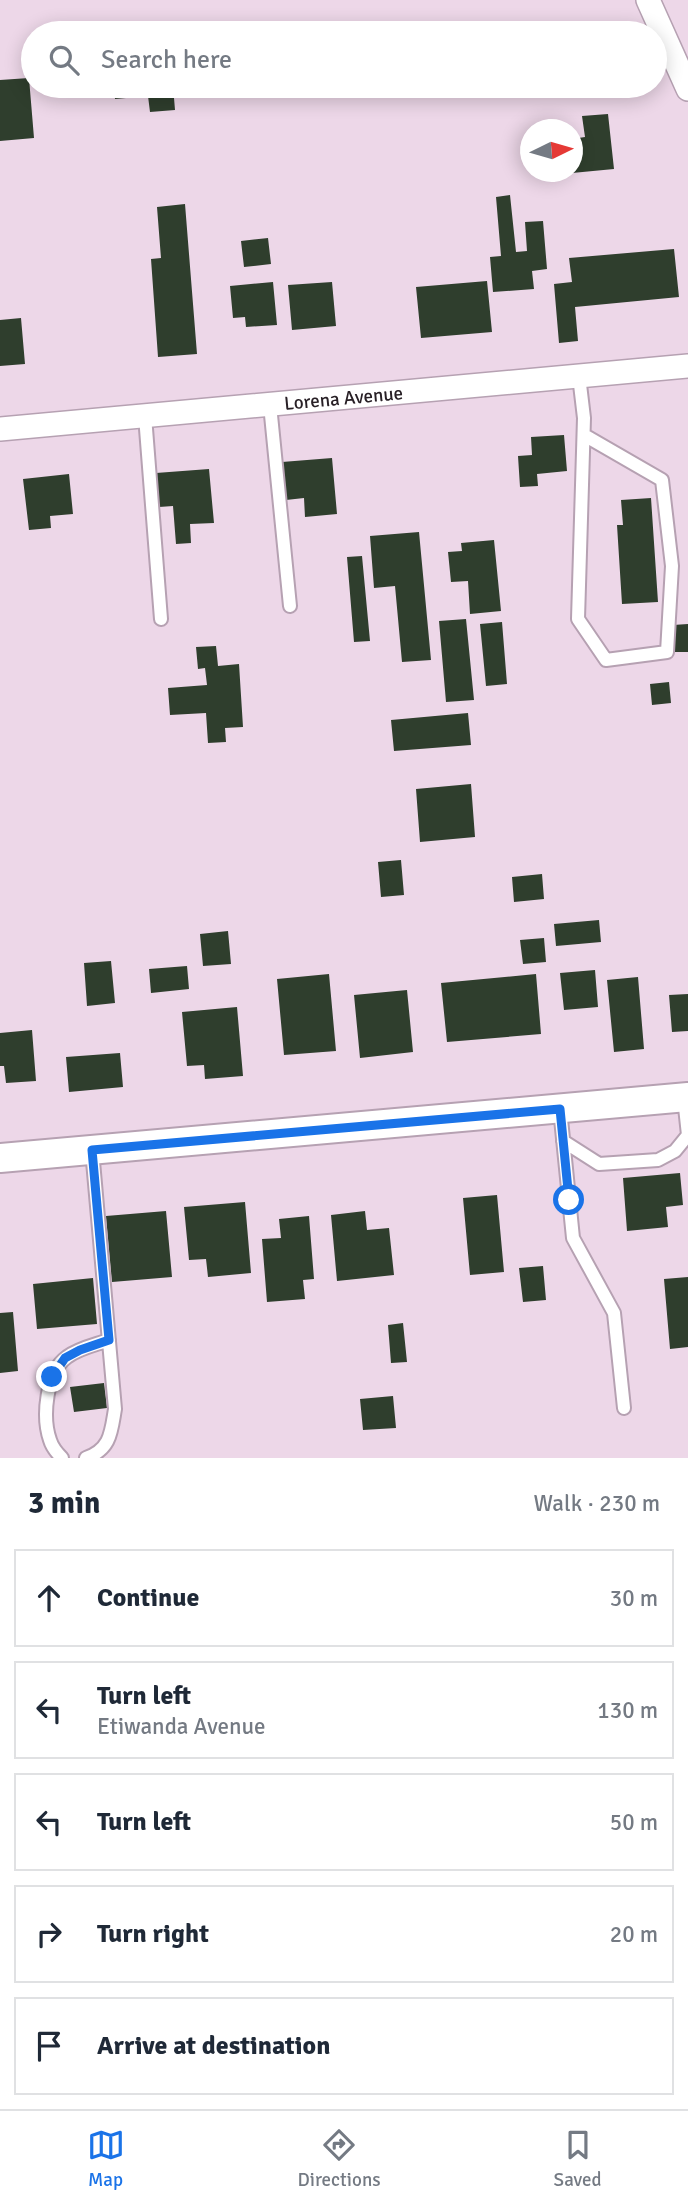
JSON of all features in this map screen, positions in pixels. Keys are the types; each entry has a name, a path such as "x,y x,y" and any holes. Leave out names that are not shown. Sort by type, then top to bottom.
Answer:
{"street":[{"path":"648,0 657,21"},
{"path":"667,42 688,89"},
{"name":"Lorena Avenue","path":"0,429 688,366"},
{"path":"0,1158 686,1098"}],"lane":[{"path":"579,376 584,435 578,619 606,660 667,652 672,566 662,480 584,435"},
{"path":"270,404 290,606"},
{"path":"145,416 161,619"},
{"path":"563,1141 599,1164 658,1160 675,1151 688,1135 686,1098"},
{"path":"560,1109 573,1238 614,1313 624,1408"},
{"path":"86,1458 96,1454 109,1440 115,1409 92,1150"},
{"path":"62,1458 50,1441 47,1427 47,1401 52,1377 65,1358 109,1340"}],"building":[{"path":"21,79 21,98 31,98 34,138 0,141 0,80"},
{"path":"148,98 174,98 175,110 150,112"},
{"path":"608,114 614,169 583,172 585,137 582,116"},
{"path":"510,195 516,252 527,251 525,222 543,221 547,269 532,271 534,289 493,292 490,257 501,256 496,197"},
{"path":"185,204 197,354 158,357 151,259 161,258 157,207"},
{"path":"268,238 271,264 244,267 241,241"},
{"path":"674,249 679,297 575,307 578,341 559,343 554,284 572,282 569,258"},
{"path":"487,281 492,332 421,338 416,287"},
{"path":"273,282 277,325 246,327 245,317 233,318 230,286"},
{"path":"332,282 336,326 292,330 288,285"},
{"path":"21,318 25,364 0,366 0,320"},
{"path":"564,435 567,471 537,474 538,486 520,487 518,456 532,455 531,437"},
{"path":"332,458 337,514 305,517 304,498 286,500 282,462"},
{"path":"209,469 214,523 190,524 191,543 176,544 173,506 159,507 156,473"},
{"path":"69,474 73,514 50,516 51,528 29,530 23,479"},
{"path":"651,498 658,602 622,604 617,525 623,525 621,500"},
{"path":"419,532 431,660 402,662 395,586 374,588 370,536"},
{"path":"494,540 501,611 470,614 468,581 451,582 448,552 462,551 461,543"},
{"path":"362,556 370,641 354,642 347,557"},
{"path":"466,619 474,700 446,702 439,621"},
{"path":"502,622 507,684 486,686 480,624"},
{"path":"688,624 688,652 674,652 673,625"},
{"path":"216,646 218,666 239,664 243,727 225,728 226,742 208,743 206,713 170,715 168,688 207,685 205,668 198,669 196,647"},
{"path":"669,682 671,703 652,705 650,684"},
{"path":"468,713 471,745 394,751 391,720"},
{"path":"471,784 475,837 420,842 416,789"},
{"path":"401,860 404,895 381,897 378,862"},
{"path":"542,874 544,899 514,902 512,877"},
{"path":"599,920 601,942 556,946 554,924"},
{"path":"228,931 231,964 203,966 200,934"},
{"path":"544,938 546,962 523,964 520,940"},
{"path":"111,961 115,1003 87,1006 84,963"},
{"path":"187,966 189,989 151,993 149,969"},
{"path":"595,970 598,1007 564,1010 560,973"},
{"path":"329,974 336,1051 284,1055 277,979"},
{"path":"536,974 541,1034 447,1042 441,983"},
{"path":"638,977 644,1049 614,1052 607,980"},
{"path":"407,990 413,1052 360,1058 354,995"},
{"path":"688,994 688,1031 672,1032 669,995"},
{"path":"237,1007 243,1076 205,1079 204,1065 187,1066 182,1012"},
{"path":"32,1030 36,1081 6,1083 4,1066 0,1066 0,1033"},
{"path":"120,1053 123,1087 69,1092 66,1057"},
{"path":"680,1173 683,1205 666,1207 668,1227 627,1231 623,1178"},
{"path":"497,1195 504,1272 470,1275 463,1198"},
{"path":"245,1202 251,1273 208,1277 206,1259 189,1260 184,1207"},
{"path":"166,1211 172,1277 112,1282 106,1216"},
{"path":"365,1211 367,1230 389,1228 394,1275 337,1281 331,1215"},
{"path":"309,1216 314,1279 303,1280 305,1299 267,1302 262,1239 281,1238 279,1219"},
{"path":"543,1266 546,1300 523,1302 519,1268"},
{"path":"688,1277 688,1347 670,1349 664,1279"},
{"path":"93,1278 97,1324 37,1329 33,1284"},
{"path":"13,1312 18,1371 0,1373 0,1313"},
{"path":"403,1323 407,1362 391,1363 388,1325"},
{"path":"104,1383 107,1408 74,1412 70,1387"},
{"path":"393,1396 396,1428 363,1430 360,1399"}],"route":[{"path":"52,1377 65,1358 109,1340 92,1150 560,1109 569,1200"}]}
